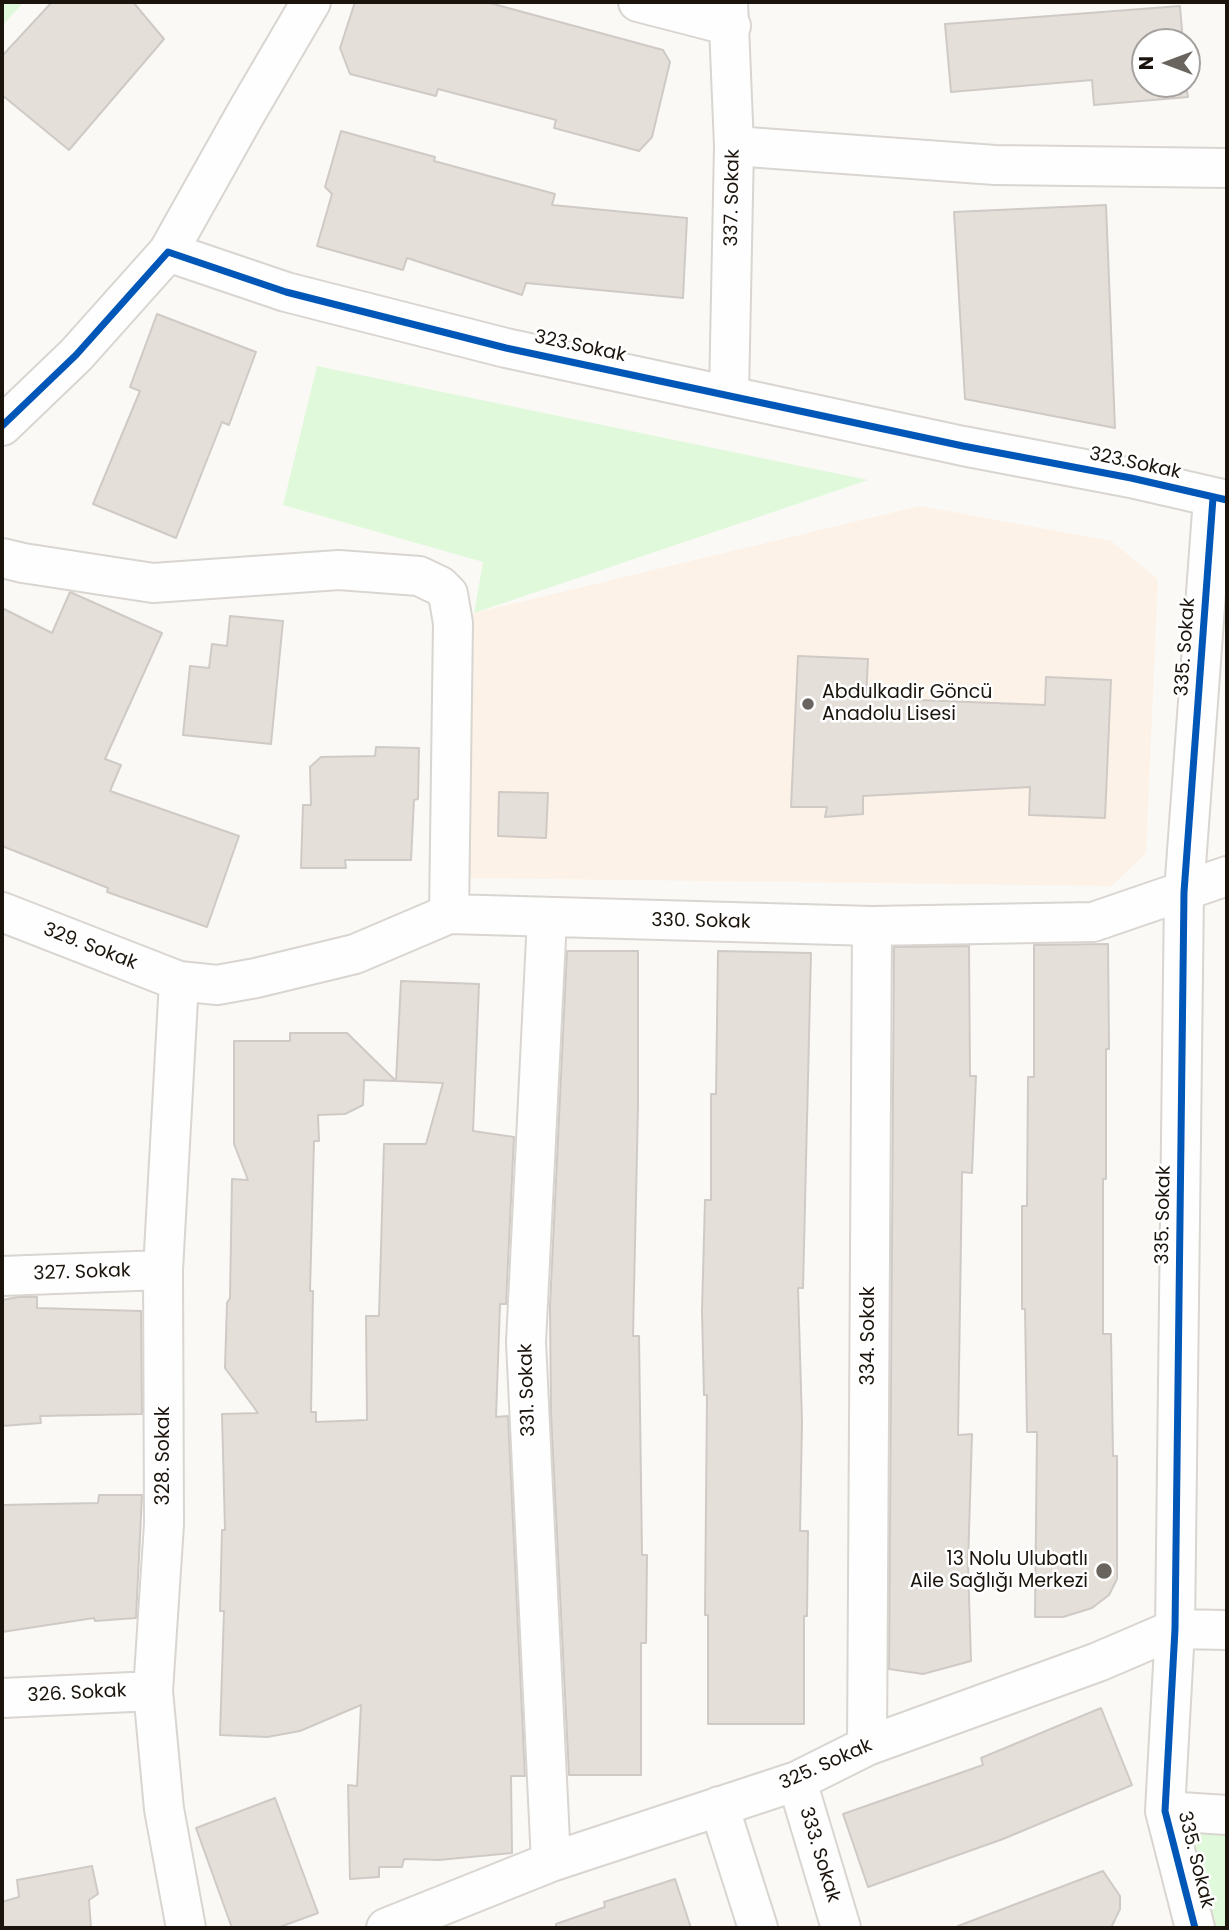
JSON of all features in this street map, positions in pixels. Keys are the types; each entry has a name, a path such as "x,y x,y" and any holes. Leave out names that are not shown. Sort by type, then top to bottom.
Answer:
{"street":[{"path":"2,426 76,355 168,252 311,2"},
{"path":"638,2 729,14"},
{"name":"337. Sokak","path":"729,14 734,146 729,395"},
{"path":"734,146 995,165 1227,168"},
{"name":"323.Sokak","path":"168,252 286,292 506,348 963,446 1131,478 1220,499"},
{"name":"335. Sokak","path":"1195,1928 1165,1811 1175,1629 1184,892 1220,499"},
{"path":"2,558 23,564 153,583 339,570 419,576 440,586 448,594 453,623 449,914"},
{"name":"330. Sokak","path":"178,981 216,985 343,957 449,914 872,926 1093,922 1227,876"},
{"name":"329. Sokak","path":"2,912 178,981"},
{"name":"331. Sokak","path":"547,918 526,1342 551,1862"},
{"name":"334. Sokak","path":"867,1745 872,926"},
{"name":"328. Sokak","path":"178,981 163,1270 164,1524 153,1691 163,1809 186,1928"},
{"name":"327. Sokak","path":"2,1276 163,1270"},
{"name":"325. Sokak","path":"386,1928 551,1862 797,1781 867,1745 1098,1662 1175,1629 1227,1630"},
{"name":"326. Sokak","path":"2,1698 153,1691"},
{"name":"333. Sokak","path":"797,1781 841,1928"},
{"path":"719,1806 758,1928"},
{"path":"1165,1811 1227,1815"}],"shaded area":[{"name":"Abdulkadir Göncü Anadolu Lisesi","path":"920,506 1111,541 1158,579 1146,853 1112,886 465,878 462,640 474,613"}],"green space":[{"path":"2,2 24,2 2,26"},
{"path":"317,366 868,480 474,613 483,562 283,505"},
{"path":"1179,1827 1227,1832 1227,1928 1205,1928"}],"building":[{"path":"52,2 133,2 164,39 69,150 2,95 2,56"},
{"path":"355,2 486,2 663,50 670,62 652,137 639,151 554,128 556,120 438,89 436,96 350,74 340,48"},
{"path":"1180,6 1182,28 1131,28 1131,98 1176,98 1094,105 1092,80 951,92 945,24"},
{"path":"341,131 435,157 434,161 555,194 552,205 687,218 683,298 526,283 522,295 407,258 403,270 317,246 332,194 325,187"},
{"path":"1106,205 1115,428 965,399 954,212"},
{"path":"157,314 256,352 229,425 222,422 176,538 93,504 140,391 130,387"},
{"path":"70,592 162,633 105,759 121,765 110,791 239,836 207,927 107,892 108,888 2,846 2,608 52,633"},
{"path":"230,616 283,621 271,744 183,735 190,666 209,668 212,644 227,646"},
{"path":"798,656 868,659 866,698 1045,705 1046,677 1111,680 1105,818 1029,815 1030,787 863,796 863,814 825,817 827,807 791,807"},
{"path":"376,747 419,748 418,799 414,800 411,860 345,860 346,868 301,868 303,805 311,805 310,767 321,757 375,756"},
{"path":"499,792 548,793 546,838 498,836"},
{"path":"1108,944 1109,1049 1106,1049 1106,1179 1103,1179 1103,1334 1111,1334 1113,1456 1117,1456 1117,1579 1109,1595 1092,1608 1063,1617 1035,1617 1037,1432 1027,1432 1025,1309 1022,1309 1022,1206 1027,1206 1028,1077 1034,1077 1034,945"},
{"path":"969,946 970,1076 976,1076 972,1173 962,1172 958,1435 972,1434 968,1564 971,1661 923,1674 889,1669 894,947"},
{"path":"567,951 638,951 633,1336 639,1336 642,1555 647,1555 646,1643 641,1643 641,1775 569,1775 551,1414 550,1305"},
{"path":"718,951 811,953 803,1288 798,1288 802,1422 800,1531 808,1531 807,1616 804,1616 804,1724 708,1724 708,1615 705,1615 707,1395 704,1395 702,1311 705,1200 711,1200 711,1094 716,1094"},
{"path":"401,981 479,984 473,1131 514,1137 506,1304 500,1304 496,1417 508,1416 525,1776 511,1776 512,1853 439,1860 404,1859 402,1867 379,1867 379,1877 350,1879 348,1785 357,1786 361,1705 300,1731 267,1737 220,1735 224,1611 220,1611 222,1530 225,1530 222,1414 258,1413 225,1368 227,1303 230,1298 232,1179 248,1180 234,1144 234,1041 290,1041 290,1033 347,1033 396,1081","holes":["364,1080 443,1083 426,1144 384,1144 379,1316 366,1316 367,1420 316,1422 316,1412 311,1412 313,1291 310,1291 314,1141 319,1141 318,1115 345,1114 363,1105"]},
{"path":"37,1297 37,1308 141,1311 142,1414 40,1416 41,1423 2,1426 2,1300"},
{"path":"99,1495 142,1495 136,1618 95,1621 94,1618 2,1632 2,1505 98,1503"},
{"path":"1101,1708 1132,1785 1003,1839 868,1887 843,1814 983,1765 981,1758"},
{"path":"275,1798 318,1913 277,1928 232,1928 196,1828"},
{"path":"92,1866 98,1894 89,1900 91,1928 2,1928 2,1902 19,1897 17,1880"},
{"path":"1103,1871 1120,1896 1120,1909 1111,1928 958,1926"},
{"path":"675,1879 691,1928 556,1928 556,1924 605,1907 604,1902"}],"cycle path":[{"path":"2,426 76,355 168,252 286,292 506,348 1227,500"},
{"path":"1195,1928 1165,1811 1175,1629 1184,892 1213,498"}],"place":[{"name":"Abdulkadir Göncü Anadolu Lisesi","path":"808,704"},
{"name":"13 Nolu Ulubatlı Aile Sağlığı Merkezi","path":"1104,1571"}]}
